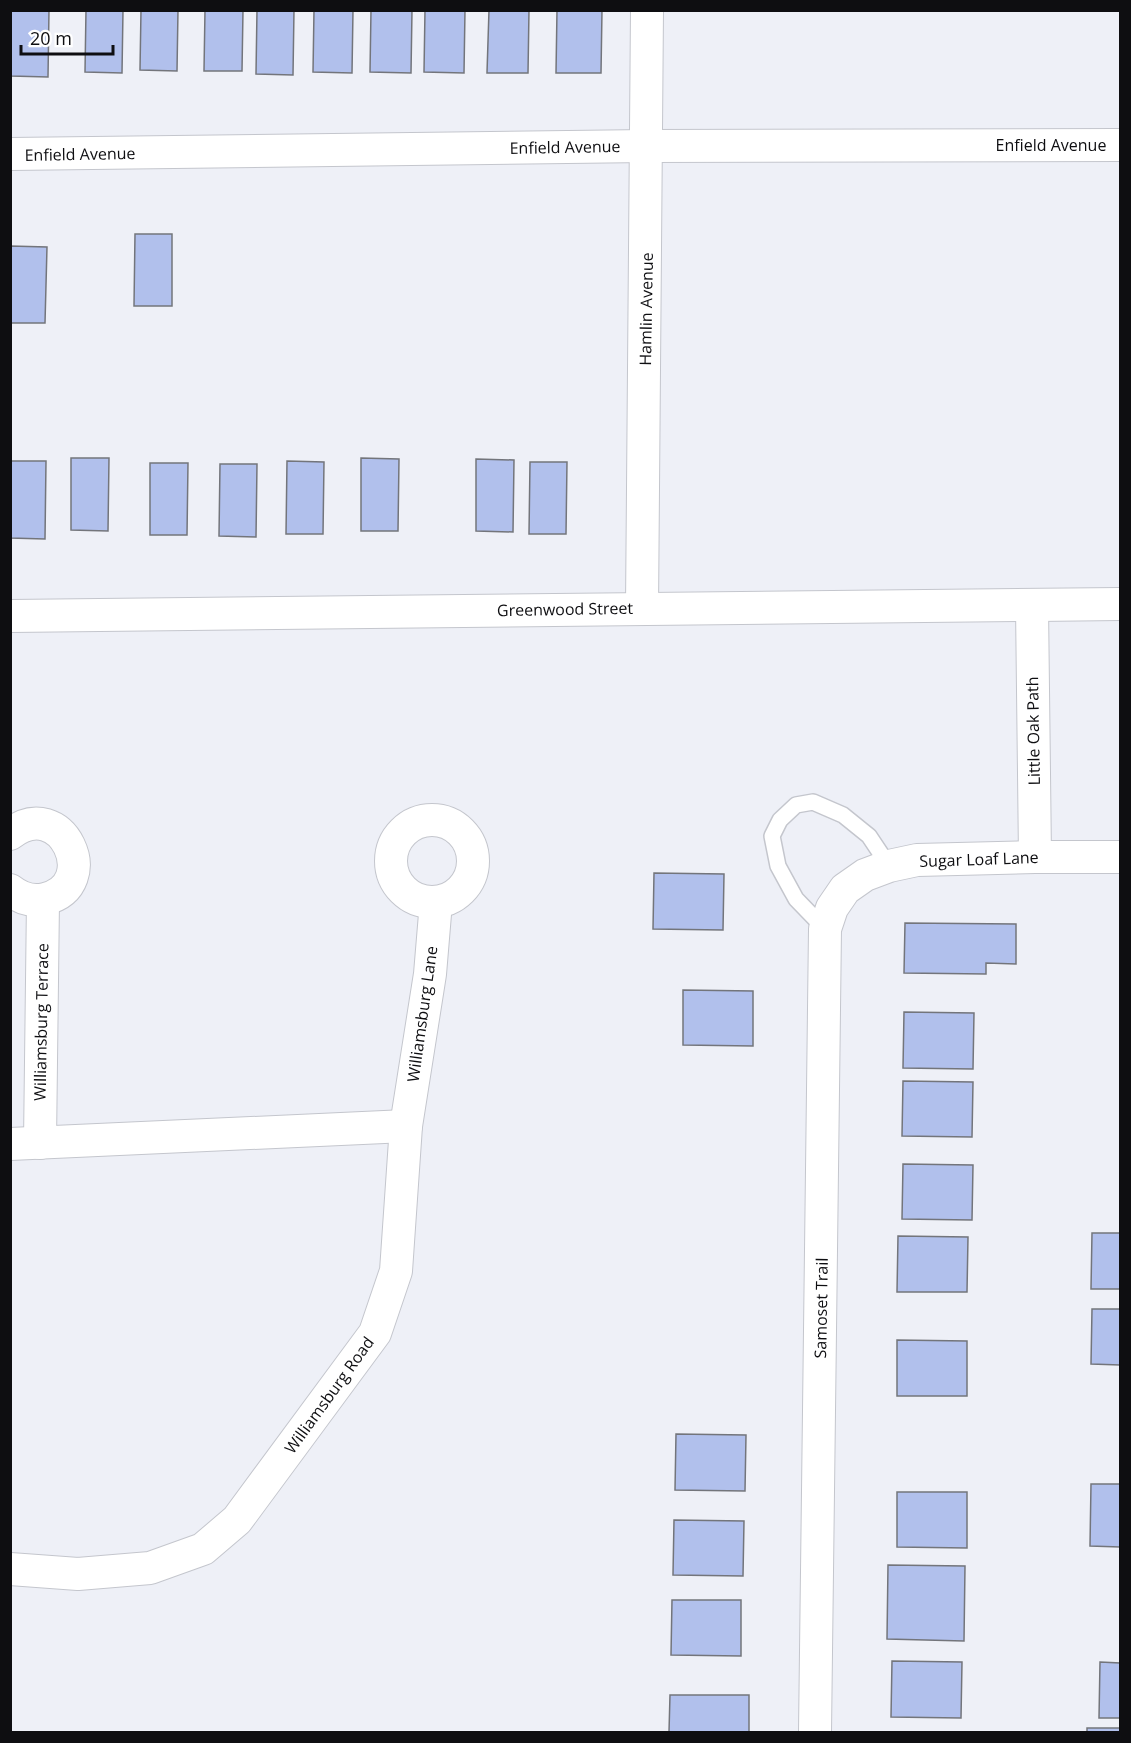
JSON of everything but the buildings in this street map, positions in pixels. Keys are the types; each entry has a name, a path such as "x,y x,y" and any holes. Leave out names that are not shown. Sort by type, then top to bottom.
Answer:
{"street":[{"name":"Hamlin Avenue","path":"642,608 647,10"},
{"name":"Enfield Avenue","path":"10,154 647,146 1120,145"},
{"name":"Greenwood Street","path":"10,616 1120,604"},
{"name":"Little Oak Path","path":"1032,606 1035,857"},
{"path":"10,834 29,825 41,824 53,828 63,834 74,856 71,879 54,896 43,900 29,900 10,890"},
{"name":"Sugar Loaf Lane","path":"845,889 865,875 889,866 917,860 1120,857"},
{"name":"Samoset Trail","path":"815,1732 825,929 832,908 845,889"},
{"name":"Williamsburg Terrace","path":"25,1143 43,900"},
{"name":"Williamsburg Lane","path":"406,1126 430,974 436,902"},
{"path":"25,1143 406,1126"},
{"name":"Williamsburg Road","path":"10,1569 78,1574 150,1568 203,1549 237,1520 375,1333 396,1271 406,1126"}],"lane":[{"path":"825,929 796,899 778,866 772,836 780,820 796,805 813,802 843,815 869,836 889,866"}]}
